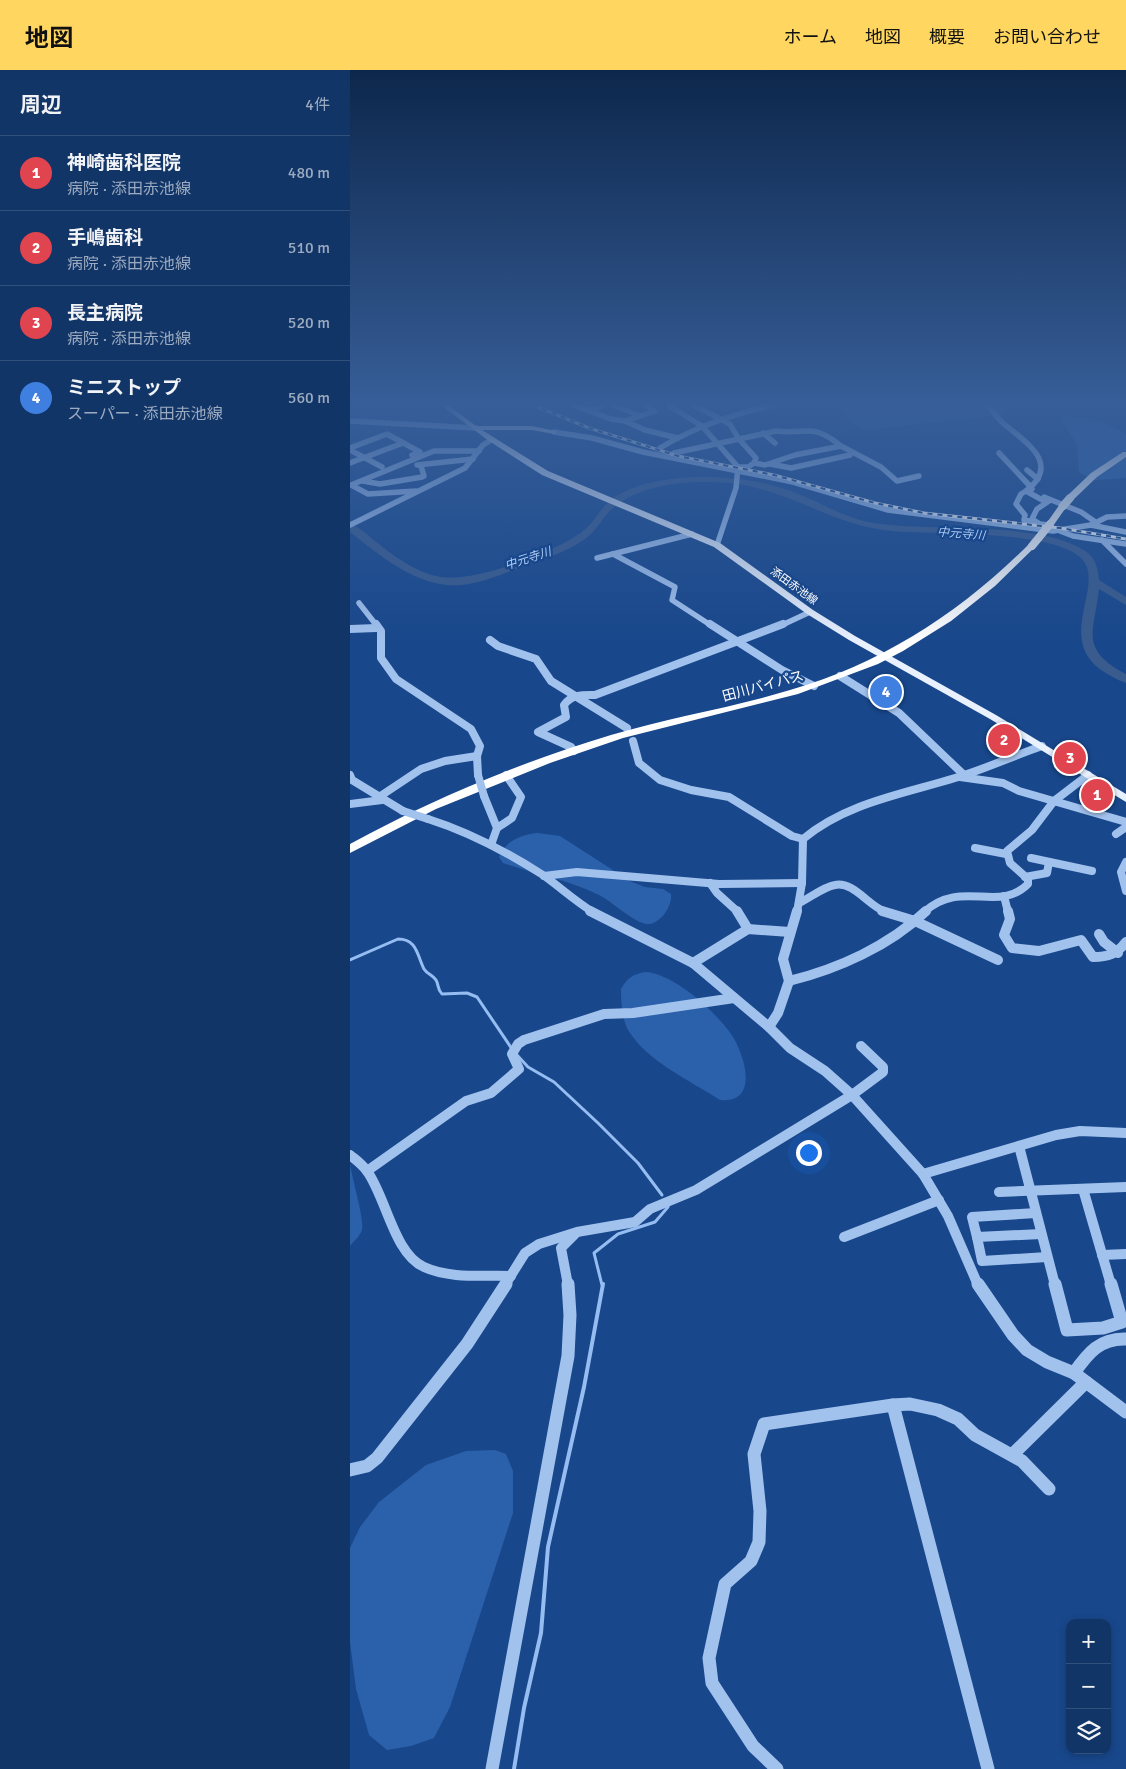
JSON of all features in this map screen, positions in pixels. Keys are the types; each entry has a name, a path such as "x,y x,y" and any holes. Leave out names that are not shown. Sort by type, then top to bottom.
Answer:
{"highway":[{"name":"田川バイパス","path":"350,849 440,802 506,774 625,734 755,703 814,686 883,656 955,613 999,580 1032,546 1063,506 1084,484"}],"main road":[{"name":"添田赤池線","path":"572,484 716,544 810,612 883,656 1042,746 1126,799"}],"street":[{"path":"352,484 368,494 416,491"},
{"path":"392,484 393,491"},
{"path":"350,525 430,484"},
{"path":"716,544 736,484"},
{"path":"801,484 888,510 1060,531 1073,536 1126,544"},
{"path":"1025,484 1048,502 1079,509 1093,523 1126,532"},
{"path":"1021,527 1025,515 1016,504 1021,494 1032,484"},
{"path":"1034,522 1033,514 1048,502"},
{"path":"1060,531 1112,516 1126,516"},
{"path":"1024,520 1069,528"},
{"path":"596,558 692,534"},
{"path":"1102,540 1126,564"},
{"path":"613,554 637,568 650,571 675,587 672,600 782,670 814,686"},
{"path":"359,603 376,628 381,630 381,658 396,679 417,691 470,729 480,746 477,756 478,775 497,828"},
{"path":"574,751 571,747 538,732 566,717 564,705 569,698 576,695 595,695 762,634 810,612"},
{"path":"350,629 376,628"},
{"path":"490,640 498,646 536,659 542,665 550,681 576,695 609,719 627,728"},
{"path":"840,676 899,713 961,776 1003,783 1019,791 1126,822"},
{"path":"633,741 638,763 660,780 691,790 729,797 792,836 803,839"},
{"path":"803,839 819,825 846,811 961,776 1042,746"},
{"path":"350,804 380,799 421,769 445,761 477,756"},
{"path":"491,845 497,828 512,818 521,797 519,790 506,774"},
{"path":"350,775 352,780 380,799 403,811 459,829 491,845 544,876 571,899 594,913 693,963 790,1048 824,1071 852,1095 924,1174 939,1200 980,1288 1013,1335 1027,1350 1047,1362 1074,1373 1126,1412"},
{"path":"788,981 807,977 832,967 915,921 932,906 948,897 970,894 1004,896 1025,888 1028,884 1025,877 1010,863 1006,854 1007,850 1032,830 1054,801 1088,775"},
{"path":"1116,834 1126,827"},
{"path":"769,1028 778,1012 788,981 783,959 799,903 804,856 803,839"},
{"path":"975,848 1006,854"},
{"path":"1032,858 1092,871"},
{"path":"1025,877 1047,873 1048,862"},
{"path":"1126,862 1120,868 1120,876 1126,891"},
{"path":"544,876 577,872 710,883 802,883"},
{"path":"710,883 739,913 748,930"},
{"path":"799,903 835,885 849,886 876,909 915,921 998,960"},
{"path":"1004,896 1010,919 1004,935 1012,948 1038,952 1081,940 1093,957 1110,957 1118,953 1126,942"},
{"path":"693,963 748,930 790,932"},
{"path":"1100,934 1104,942 1118,953"},
{"path":"367,1171 466,1101 490,1093 502,1084 519,1069 515,1052 518,1044 524,1040 604,1014 633,1013 734,998"},
{"path":"350,1470 368,1466 377,1458 467,1344 521,1258 530,1249 577,1232 635,1222 650,1209 696,1190 852,1095 883,1072 883,1067 861,1046"},
{"path":"924,1174 1056,1135 1080,1131 1126,1133"},
{"path":"1019,1146 1067,1330 1104,1328 1122,1322 1083,1188"},
{"path":"350,1156 367,1171 405,1249 416,1263 434,1270 461,1274 511,1276"},
{"path":"999,1192 1126,1187"},
{"path":"844,1237 939,1200"},
{"path":"1036,1213 972,1217 982,1261 1047,1257"},
{"path":"492,1769 568,1356 571,1306 569,1279 561,1248 577,1232"},
{"path":"977,1237 1041,1234"},
{"path":"1102,1255 1126,1254"},
{"path":"1074,1373 1091,1349 1106,1341 1126,1339"},
{"path":"1012,1456 1086,1382"},
{"path":"777,1769 753,1746 712,1683 709,1658 725,1584 751,1561 759,1542 760,1512 754,1454 764,1424 893,1405 910,1404 938,1410 958,1419 974,1435 1022,1461 1049,1489"},
{"path":"893,1405 988,1769"}],"shaded area":[{"path":"537,833 560,836 630,881 645,887 663,889 671,894 670,903 665,914 652,923 642,923 605,898 588,890 503,863 499,857 509,843 525,835"},
{"path":"646,972 657,974 681,986 724,1025 741,1053 744,1065 745,1086 741,1094 733,1099 720,1100 670,1070 646,1052 636,1041 624,1021 621,989 631,977"},
{"path":"350,1164 360,1209 362,1230 350,1246"},
{"path":"495,1450 506,1454 513,1471 513,1513 450,1707 434,1738 411,1746 387,1750 369,1735 356,1689 350,1642 350,1548 360,1527 379,1502 426,1465 466,1451"}],"waterway":[{"name":"中元寺川","path":"350,527 385,554 424,576 452,582 469,581 547,555 564,547 588,532 602,513 616,501 632,492 658,484"},
{"name":"中元寺川","path":"759,484 798,497 843,518 868,525 902,529 989,533 1047,540 1069,547 1085,556 1092,566 1094,581"},
{"path":"1094,581 1126,602"},
{"name":"中元寺川","path":"1094,581 1088,620 1088,647 1095,658 1109,670 1126,679"},
{"path":"350,960 398,939 409,942 416,949 424,969 436,980 442,994 467,993 477,997 512,1049"},
{"path":"517,1055 528,1067 554,1082 598,1123 638,1163 662,1195"},
{"path":"602,1285 594,1253 618,1234 655,1222 668,1207"},
{"path":"514,1769 524,1708 541,1633 548,1547 584,1387 603,1284"}],"railway":[{"path":"807,484 875,503 924,513 1060,528 1126,539"}],"place":[{"name":"ミニストップ","path":"886,692"},
{"name":"手嶋歯科","path":"1004,740"},
{"name":"長主病院","path":"1070,758"},
{"name":"神崎歯科医院","path":"1097,795"}]}
